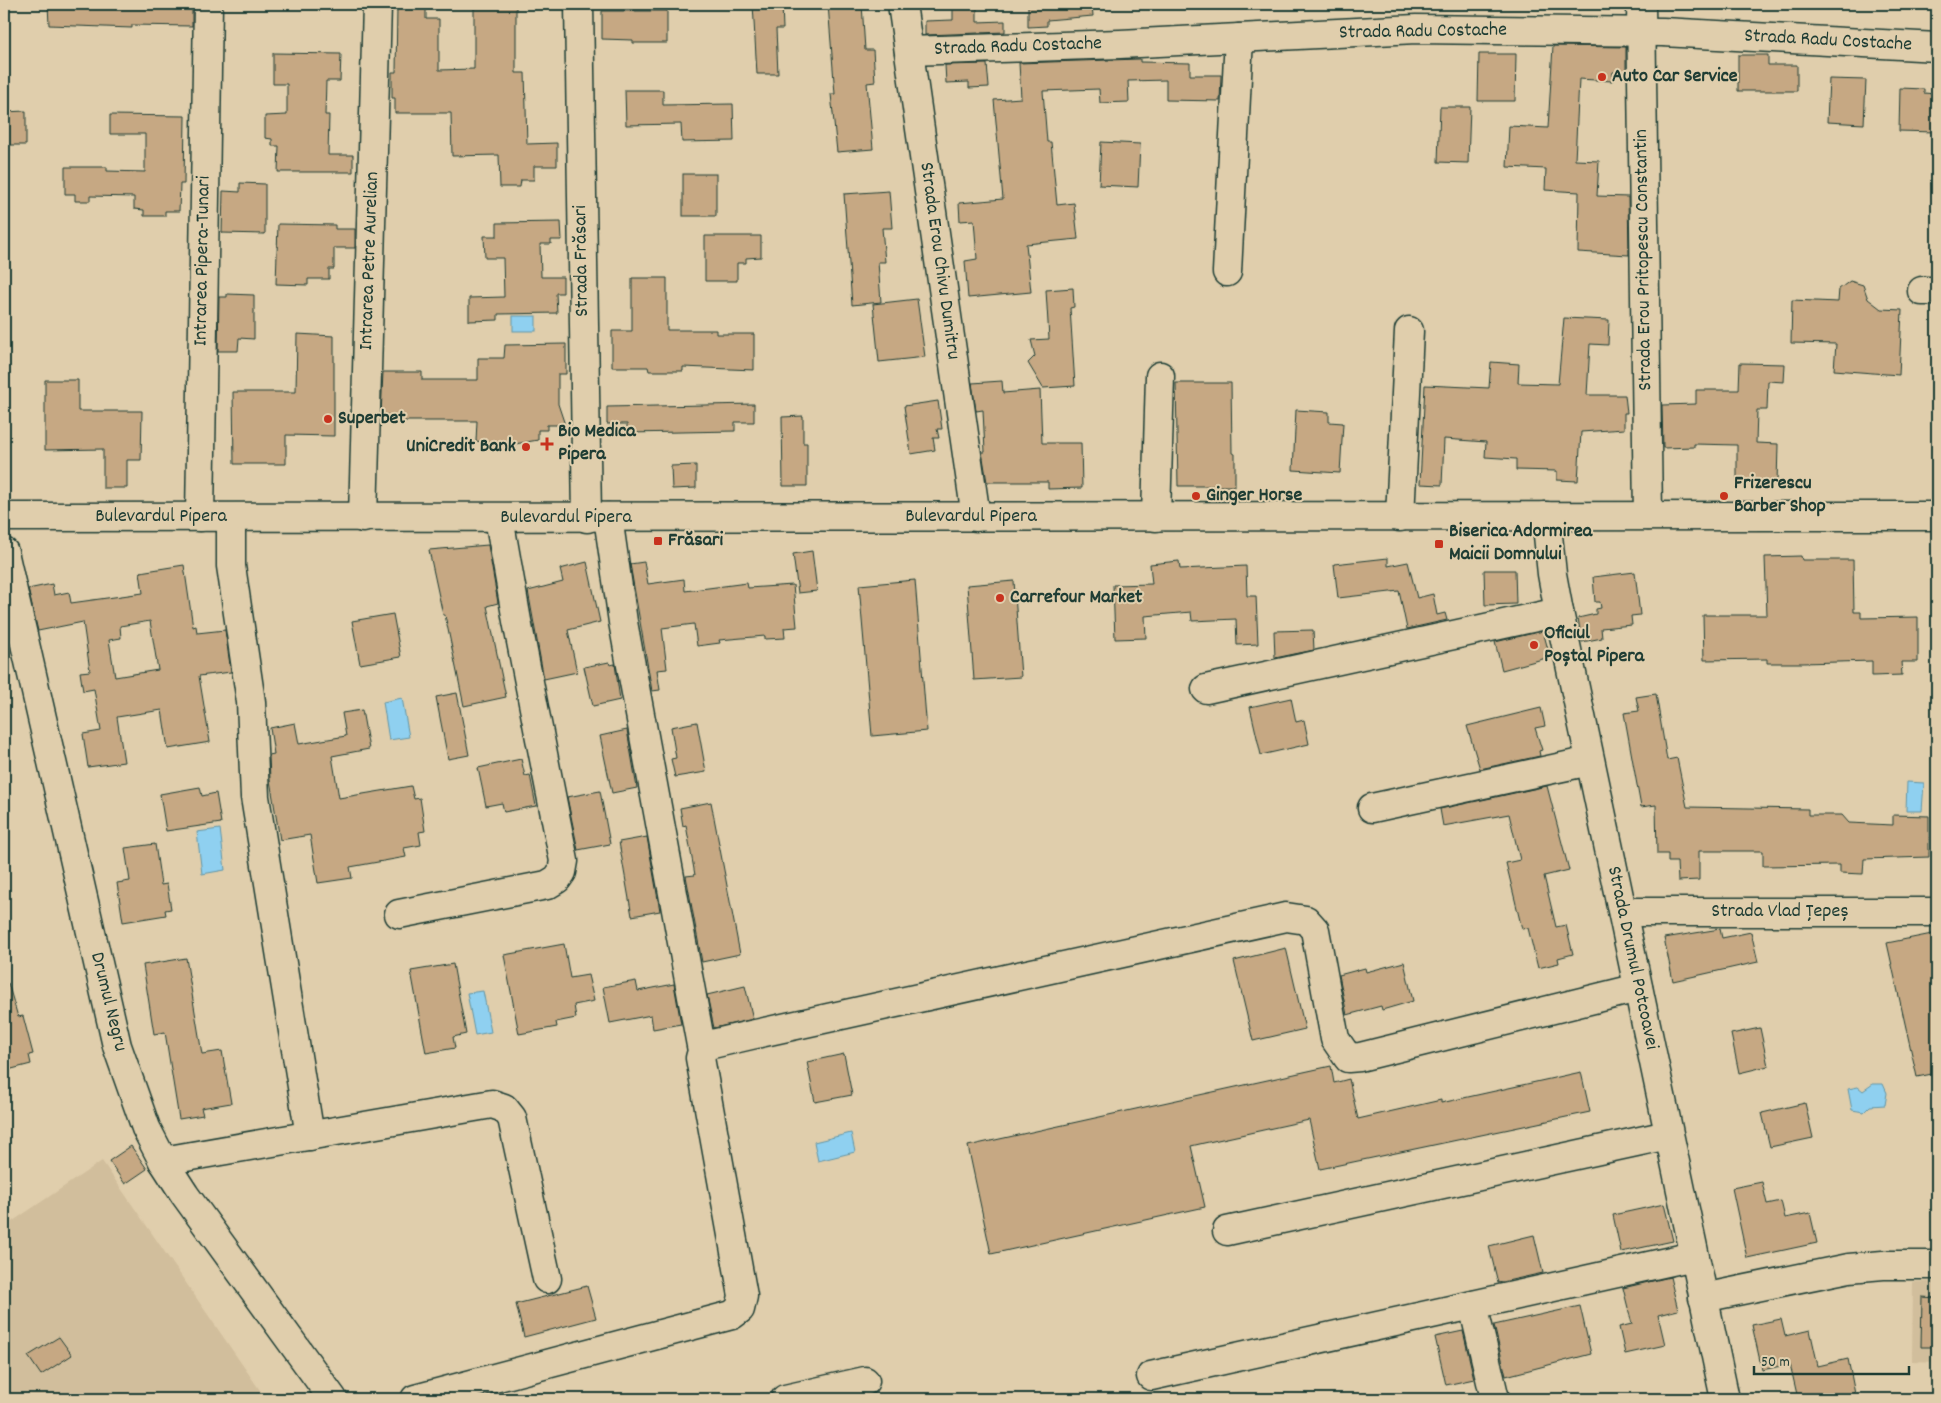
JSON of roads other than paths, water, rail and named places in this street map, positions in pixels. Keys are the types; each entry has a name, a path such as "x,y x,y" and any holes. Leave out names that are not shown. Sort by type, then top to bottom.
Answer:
{"street":[{"name":"Intrarea Pipera-Tunari","path":"200,518 208,4"},
{"name":"Intrarea Petre Aurelian","path":"363,518 377,4"},
{"name":"Strada Frăsari","path":"415,1399 732,1315 740,1308 743,1296 700,1058 702,1050 623,622 598,518 579,4"},
{"name":"Strada Erou Chivu Dumitru","path":"902,4 976,517"},
{"name":"Strada Erou Pritopescu Constantin","path":"1641,4 1648,516"},
{"name":"Strada Radu Costache","path":"909,51 1239,38 1416,28 1642,32 1937,47"},
{"path":"1227,272 1239,38"},
{"path":"1400,517 1409,331"},
{"path":"1156,517 1160,376"},
{"name":"Strada Drumul Potcoavei","path":"1546,516 1552,574 1559,612 1725,1399"},
{"name":"Bulevardul Pipera","path":"4,517 1937,516"},
{"path":"231,518 231,566 251,702 255,797 310,1136"},
{"path":"399,914 547,885 557,879 562,872 564,861 558,824 517,621 499,518"},
{"name":"Drumul Negru","path":"4,552 117,1046 146,1128 163,1161 185,1195 325,1397"},
{"path":"1206,689 1559,612"},
{"path":"1372,808 1590,761"},
{"name":"Strada Vlad Țepeș","path":"1623,912 1937,912"},
{"path":"702,1050 708,1045 751,1035 1286,917 1306,920 1314,930 1335,1039 1348,1058 1360,1058 1638,988"},
{"path":"163,1161 492,1104 504,1108 512,1118 516,1129 547,1279"},
{"path":"1227,1231 1668,1135"},
{"path":"1151,1376 1694,1256"},
{"path":"1704,1298 1848,1268 1883,1265 1937,1265"},
{"path":"1473,1304 1495,1399"},
{"path":"785,1399 865,1381"}],"water":[{"path":"513,316 536,316 536,331 513,331"},
{"path":"402,698 409,737 389,740 383,702"},
{"path":"1907,782 1924,783 1922,811 1906,811"},
{"path":"220,829 225,870 202,874 197,832"},
{"path":"483,991 491,1032 475,1035 467,993"},
{"path":"1873,1084 1883,1084 1887,1093 1885,1105 1870,1106 1864,1112 1852,1110 1848,1089 1858,1087 1863,1091"},
{"path":"851,1133 855,1152 818,1161 814,1142"}],"place":[{"name":"Auto Car Service","path":"1602,77"},
{"name":"Superbet","path":"328,419"},
{"name":"Bio Medica Pipera","path":"547,444"},
{"name":"UniCredit Bank","path":"526,447"},
{"name":"Ginger Horse","path":"1196,496"},
{"name":"Frizerescu Barber Shop","path":"1724,496"},
{"name":"Frăsari","path":"658,541"},
{"name":"Biserica Adormirea Maicii Domnului","path":"1439,544"},
{"name":"Carrefour Market","path":"1000,598"},
{"name":"Oficiul Poștal Pipera","path":"1534,645"}]}
